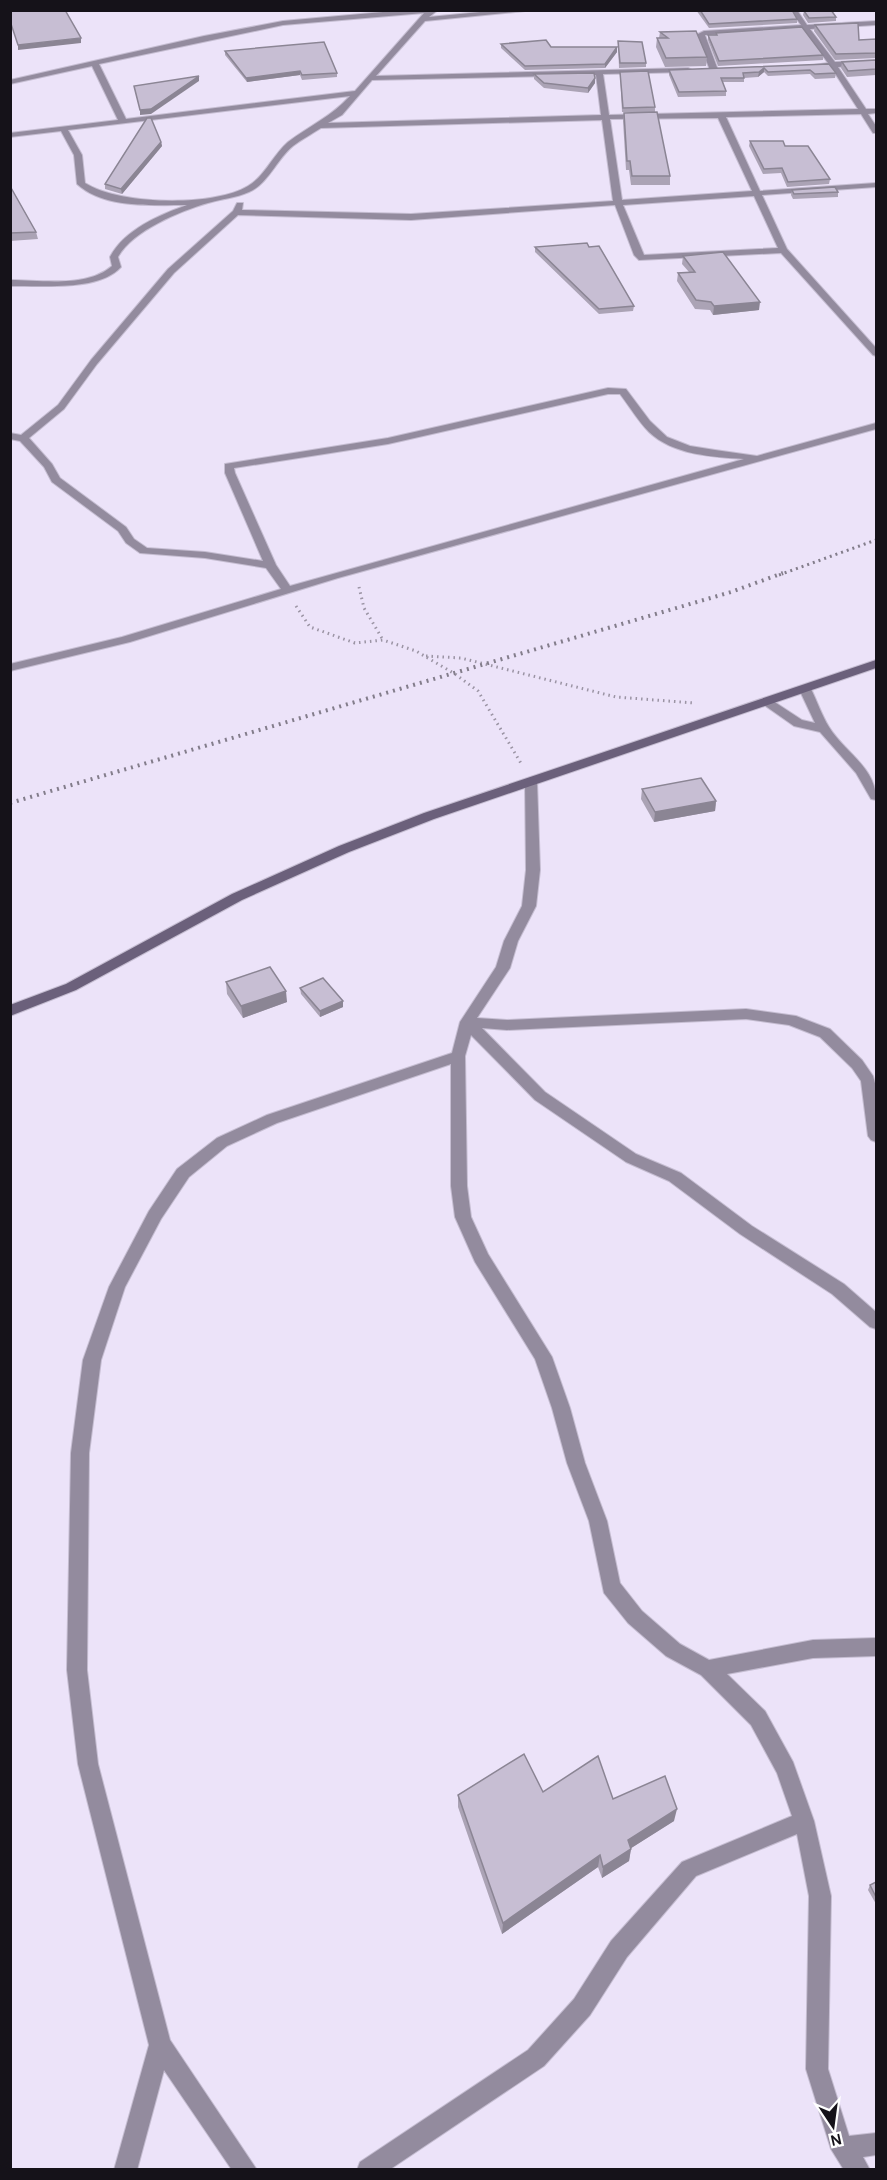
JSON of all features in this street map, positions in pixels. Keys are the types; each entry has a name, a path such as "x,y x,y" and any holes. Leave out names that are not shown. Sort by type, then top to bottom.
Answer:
{"street":[{"path":"10,82 195,40 283,23 435,10"},
{"path":"423,19 532,10"},
{"path":"793,10 833,64 876,131"},
{"path":"10,283 92,280 105,277 117,267 114,257 120,246 137,233 172,213 202,202 245,191 262,178 272,163 291,144 339,113 430,11"},
{"path":"714,70 700,35 704,33 876,23"},
{"path":"798,66 876,62"},
{"path":"95,64 123,122"},
{"path":"370,78 599,71 726,70"},
{"path":"599,71 618,203 638,255 642,258 783,250"},
{"path":"10,135 356,93"},
{"path":"319,126 538,118 876,111"},
{"path":"721,115 783,250 876,353"},
{"path":"63,128 78,155 81,184 90,192 132,199 202,202"},
{"path":"236,212 411,217 876,185"},
{"path":"23,438 61,407 94,362 171,271 236,212 245,191"},
{"path":"288,591 270,564 229,466 388,441 608,391 623,391 656,433 674,442 712,453 762,458"},
{"path":"10,668 126,640 360,569 876,426"},
{"path":"10,436 23,438 48,466 56,480 122,529 130,541 144,551 205,555 270,564"},
{"path":"10,1011 72,987 237,897 344,849 429,816 876,663"},
{"path":"805,689 824,729 861,771 876,795"},
{"path":"766,702 798,723 824,729"},
{"path":"531,781 533,870 529,906 511,941 503,968 467,1022 458,1056 459,1186 463,1217 481,1257 543,1357 561,1408 576,1463 598,1521 611,1587 635,1617 673,1650 708,1669 758,1718 786,1769 804,1821 820,1896 817,2068 842,2150 859,2169"},
{"path":"467,1022 507,1025 678,1015 746,1014 791,1020 825,1033 872,1078 876,1136"},
{"path":"467,1022 540,1096 631,1158 675,1177 746,1230 838,1289 876,1322"},
{"path":"246,2169 160,2045 88,1764 77,1670 80,1453 92,1360 117,1287 155,1215 183,1173 222,1142 272,1119 458,1056"},
{"path":"708,1669 798,1650 846,1644 876,1647"},
{"path":"368,2169 536,2058 582,2007 620,1949 689,1869 804,1821"},
{"path":"125,2169 160,2045"},
{"path":"842,2150 876,2144"}],"path":[{"path":"360,569 359,595 383,640"},
{"path":"288,591 310,627 355,643 383,640 416,651 478,691 509,740 531,781"},
{"path":"426,656 461,657 616,697 698,703"}],"building":[{"path":"10,10 65,10 81,38 18,45 10,21"},
{"path":"700,10 792,10 797,19 709,24"},
{"path":"831,10 836,17 809,18 804,11"},
{"path":"858,23 859,40 876,39 876,53 836,54 815,25"},
{"path":"802,27 823,55 719,61 708,35 717,35 716,33"},
{"path":"696,31 707,57 666,58 657,38 668,38 660,32"},
{"path":"546,40 551,47 617,47 605,64 525,66 501,44"},
{"path":"618,41 642,42 646,63 620,63"},
{"path":"324,42 337,73 302,75 300,71 246,78 225,51"},
{"path":"876,60 876,69 848,71 842,62"},
{"path":"829,64 836,73 815,74 810,70 768,72 764,68 759,72 743,73 744,78 721,78 726,91 679,92 669,70"},
{"path":"648,71 655,107 623,108 620,72"},
{"path":"594,73 595,78 588,88 544,83 534,74"},
{"path":"199,76 151,109 140,110 134,86"},
{"path":"657,112 670,176 632,176 630,161 627,161 624,113"},
{"path":"147,118 151,118 161,142 121,189 105,184"},
{"path":"750,141 783,141 785,146 808,146 830,179 788,182 782,168 764,169"},
{"path":"10,186 36,232 10,233"},
{"path":"835,187 838,192 794,194 792,190"},
{"path":"587,243 589,247 599,246 634,306 599,309 535,247"},
{"path":"723,252 760,302 714,306 711,302 696,300 678,273 695,272 683,256"},
{"path":"701,778 716,801 655,812 642,789"},
{"path":"270,967 286,991 241,1006 226,982"},
{"path":"323,978 343,1001 320,1011 300,988"},
{"path":"524,1754 543,1792 598,1756 613,1799 665,1776 677,1809 628,1840 631,1849 603,1867 600,1855 503,1923 458,1795"},
{"path":"876,1882 876,1897 870,1885"}],"railway":[{"path":"779,575 876,540"},
{"path":"10,803 731,592 783,573"}]}
